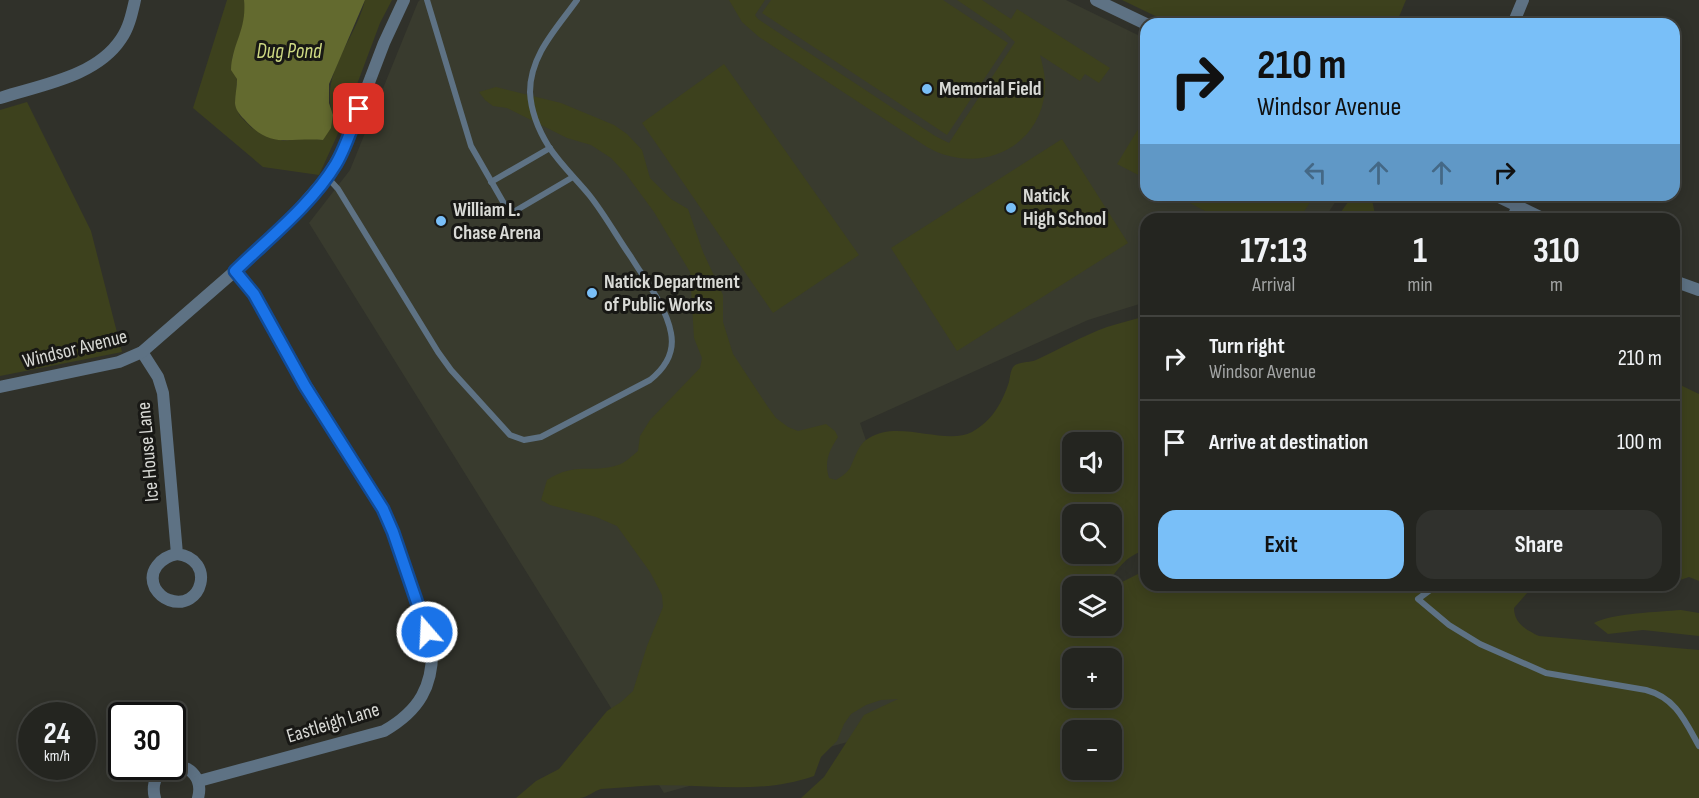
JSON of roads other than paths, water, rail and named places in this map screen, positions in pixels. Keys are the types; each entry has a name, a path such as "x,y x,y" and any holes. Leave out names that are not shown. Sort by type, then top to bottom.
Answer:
{"street":[{"path":"0,98 82,71 102,58 120,40 130,20 135,0"},
{"name":"Windsor Avenue","path":"0,387 131,358 142,352 235,271 305,203 327,177 344,148 384,43 404,0"},
{"path":"1096,0 1140,21"},
{"path":"1516,18 1524,0"},
{"path":"1507,201 1532,213"},
{"name":"Eastleigh Lane","path":"199,781 384,731 402,721 418,703 428,686 433,664 432,645 383,509 305,386 254,294 235,271"},
{"path":"1680,283 1699,290"},
{"name":"Ice House Lane","path":"142,352 158,377 163,393 177,554"},
{"path":"186,768 199,781 198,798"},
{"path":"155,798 153,789 156,780"}],"lane":[{"path":"427,0 467,134 477,157 510,214 573,177"},
{"path":"327,177 338,189 444,361 510,435 524,440 541,437 639,387 661,372 670,356 672,345 668,321 655,296 597,206 550,148 534,115 530,90 532,78 544,46 577,0"},
{"path":"491,182 550,148"},
{"path":"1512,213 1515,205"},
{"path":"1429,591 1418,599 1449,625 1501,654 1546,673 1646,690 1662,695 1675,706 1699,746"}],"water":[{"name":"Dug Pond","path":"244,0 365,0 329,84 329,103 333,115 331,128 323,140 281,140 263,135 254,129 237,110 235,103 237,79 231,70 243,20"}],"place":[{"name":"Memorial Field","path":"927,89"},
{"name":"Natick High School","path":"1011,208"},
{"name":"William L. Chase Arena","path":"441,221"},
{"name":"Natick Department of Public Works","path":"592,293"}]}
